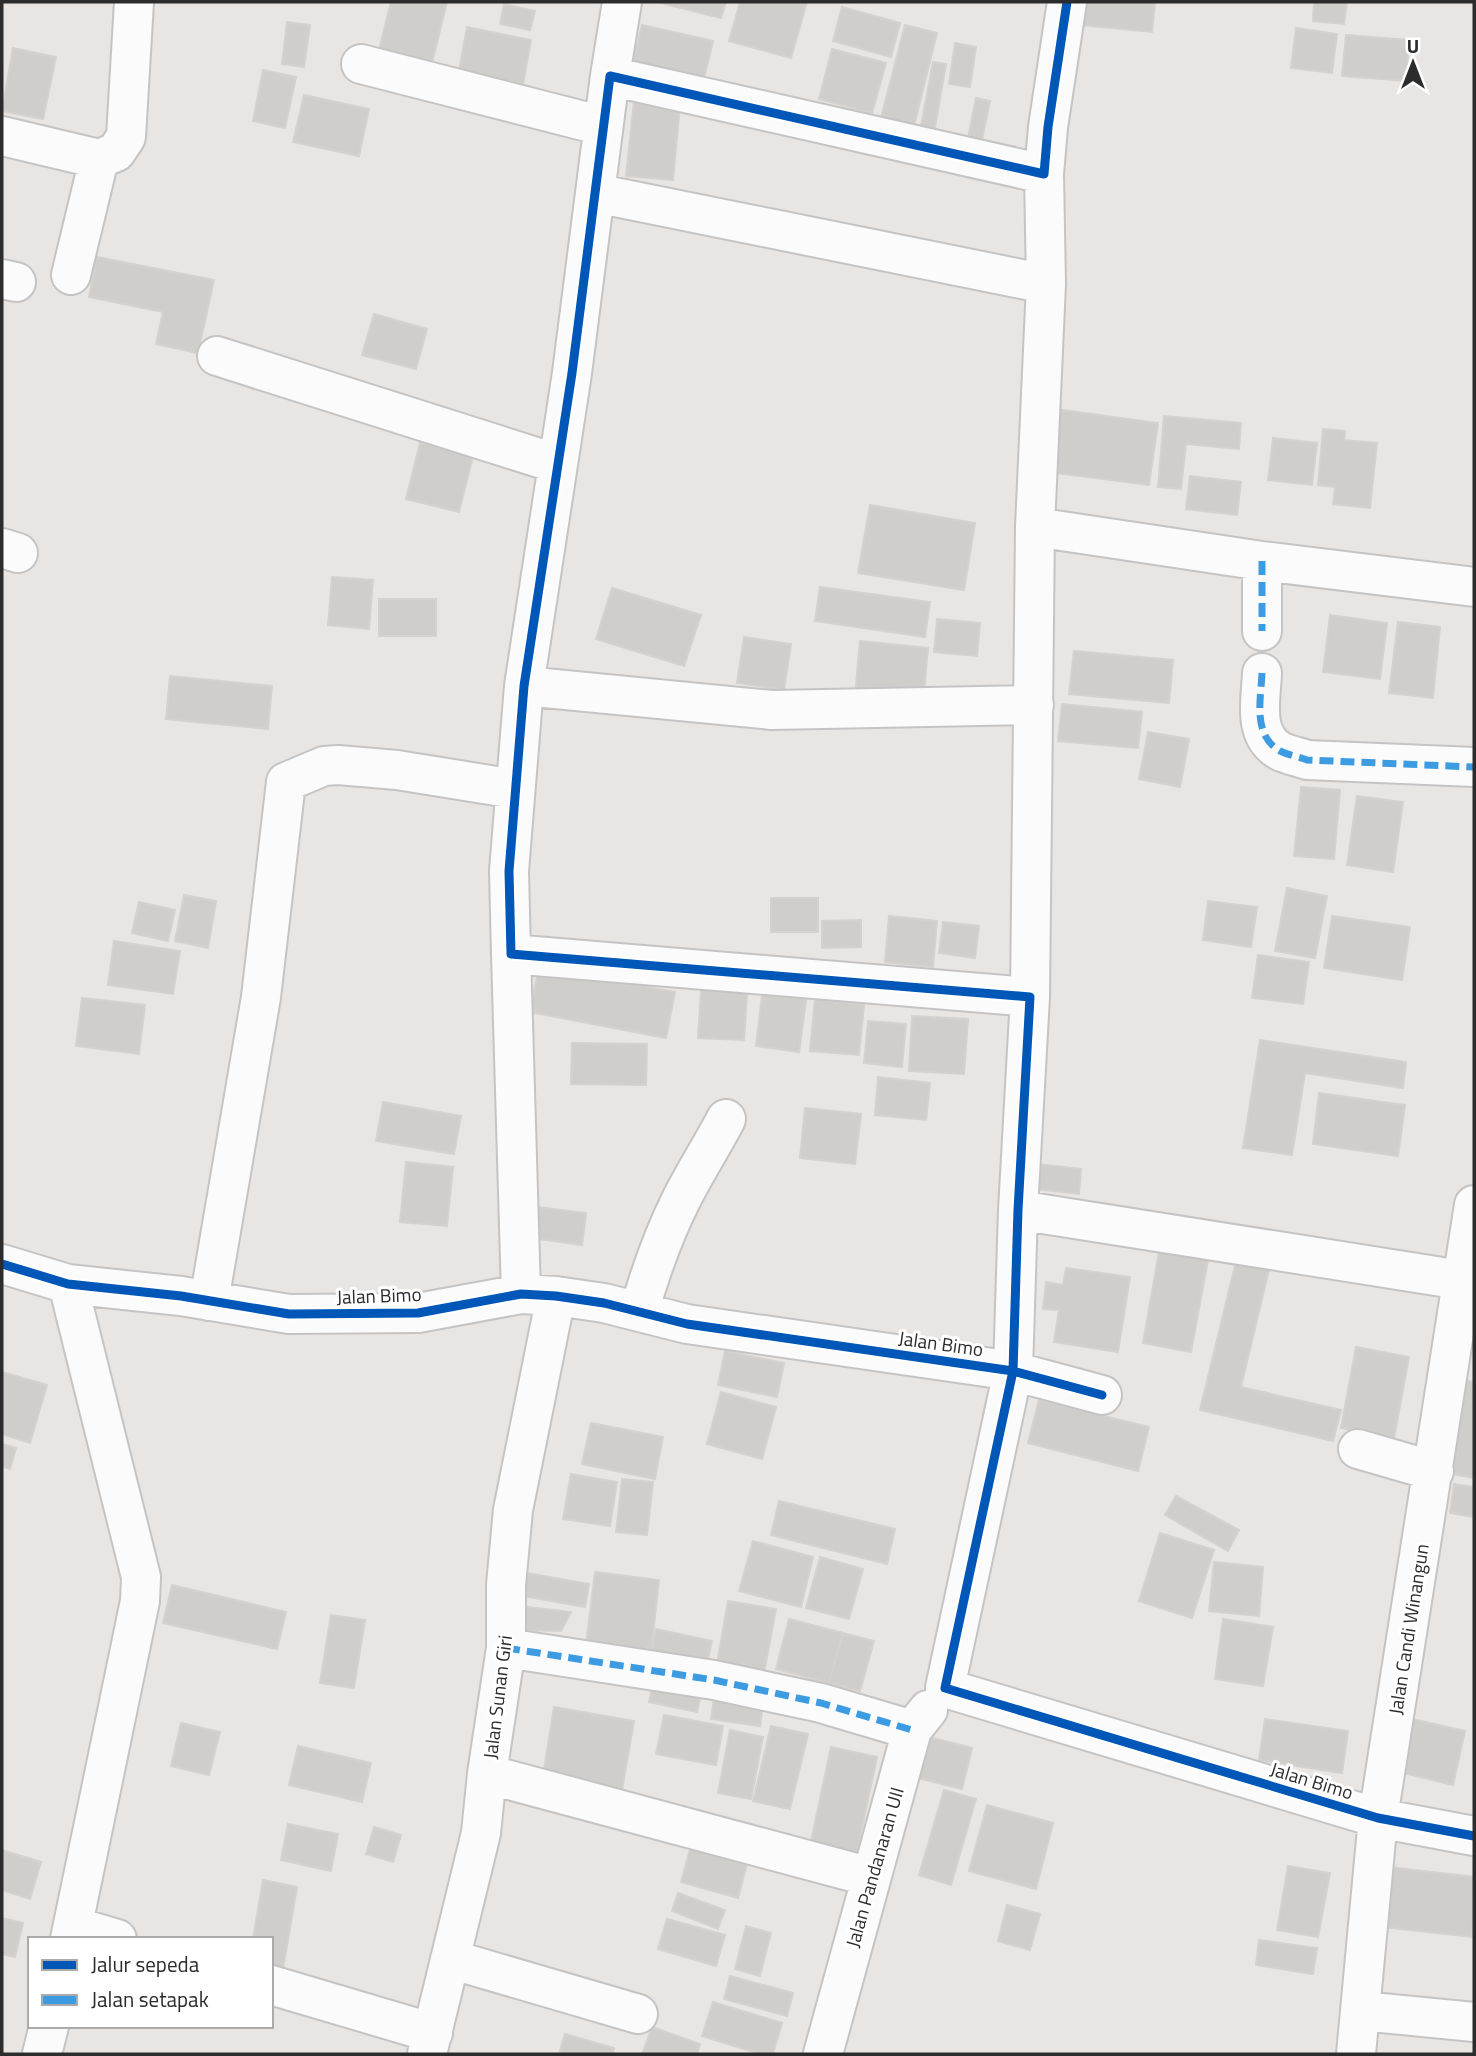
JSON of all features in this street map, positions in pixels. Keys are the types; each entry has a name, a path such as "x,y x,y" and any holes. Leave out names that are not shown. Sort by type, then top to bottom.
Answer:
{"street":[{"path":"2,136 99,159 116,152 126,136 134,2"},
{"name":"Jalan Sunan Giri","path":"430,2044 481,1833 506,1648 506,1585 513,1510 539,1295 511,954 509,871 524,686 558,464 622,2"},
{"path":"945,1688 1013,1371 1018,1210 1031,997 1035,527 1046,284 1044,174 1048,127 1067,2"},
{"path":"361,64 603,126"},
{"path":"610,76 1044,174"},
{"path":"71,275 99,159"},
{"path":"595,193 1046,284"},
{"path":"217,356 558,464"},
{"path":"1035,527 1262,561 1474,587"},
{"path":"1262,561 1262,631"},
{"path":"1262,673 1260,723 1267,741 1281,752 1307,760 1474,768"},
{"path":"524,686 772,710 1034,705"},
{"path":"209,1301 261,997 286,782 324,766 338,765 397,770 515,789"},
{"path":"511,954 1031,997"},
{"path":"639,1312 665,1234 726,1119"},
{"name":"Jalan Candi Winangun","path":"1356,2054 1378,1818 1474,1205"},
{"path":"1018,1210 1461,1280"},
{"name":"Jalan Bimo","path":"2,1264 68,1283 289,1314 418,1313 539,1295 604,1303 687,1324 1013,1371 1102,1395"},
{"path":"68,1283 141,1577 140,1601 72,1932 104,1937"},
{"path":"1358,1449 1434,1471"},
{"path":"506,1648 714,1680 821,1703 912,1730"},
{"name":"Jalan Bimo","path":"945,1688 1378,1818 1474,1836"},
{"name":"Jalan Pandanaran UII","path":"823,2054 912,1730 945,1688"},
{"path":"487,1774 870,1877"},
{"path":"450,1959 638,2014"},
{"path":"273,1986 430,2044"},
{"path":"1361,2011 1474,2022"},
{"path":"42,2054 48,2028"}],"building":[{"path":"391,2 447,2 431,67 378,54"},
{"path":"657,2 726,2 721,18"},
{"path":"740,2 807,2 791,58 729,41"},
{"path":"1084,2 1155,2 1152,32 1082,25"},
{"path":"1314,2 1347,2 1344,24 1313,21"},
{"path":"504,4 535,11 530,30 500,24"},
{"path":"842,7 900,23 891,57 833,41"},
{"path":"287,22 310,25 304,67 282,64"},
{"path":"642,25 713,41 702,87 631,71"},
{"path":"905,25 937,33 914,126 881,118"},
{"path":"467,27 531,40 523,84 459,71"},
{"path":"1296,28 1337,34 1332,73 1291,68"},
{"path":"1346,35 1409,40 1406,81 1342,76"},
{"path":"955,43 976,47 970,87 949,84"},
{"path":"13,48 56,57 43,119 2,111"},
{"path":"832,49 886,63 872,113 819,99"},
{"path":"933,62 946,64 934,133 920,131"},
{"path":"263,70 296,77 285,128 253,121"},
{"path":"304,95 369,109 359,156 293,142"},
{"path":"976,98 990,101 982,140 968,138"},
{"path":"634,101 680,105 673,180 626,176"},
{"path":"97,257 214,280 198,353 156,344 163,312 89,297"},
{"path":"374,314 427,329 416,369 362,355"},
{"path":"1048,408 1158,423 1149,485 1040,471"},
{"path":"1164,416 1241,423 1239,449 1186,444 1181,489 1158,487"},
{"path":"1323,429 1345,431 1344,440 1377,443 1370,508 1333,504 1335,487 1318,485"},
{"path":"1273,438 1317,443 1312,485 1268,480"},
{"path":"420,443 473,456 459,512 406,499"},
{"path":"1190,476 1241,482 1237,515 1186,509"},
{"path":"870,505 975,523 964,590 858,573"},
{"path":"332,577 373,580 369,629 328,625"},
{"path":"820,587 930,602 925,637 815,621"},
{"path":"612,588 701,615 684,666 596,639"},
{"path":"379,599 436,599 436,636 379,636"},
{"path":"1330,615 1387,623 1380,679 1323,672"},
{"path":"937,619 980,623 977,656 934,652"},
{"path":"1398,622 1440,627 1433,698 1389,693"},
{"path":"744,637 791,644 784,690 737,683"},
{"path":"860,641 928,648 923,702 855,696"},
{"path":"1074,651 1173,660 1169,703 1069,694"},
{"path":"170,676 272,686 268,729 166,719"},
{"path":"1062,704 1142,712 1138,748 1058,741"},
{"path":"1148,732 1189,739 1180,787 1139,779"},
{"path":"1301,787 1340,790 1334,859 1294,856"},
{"path":"1357,796 1403,802 1393,872 1347,865"},
{"path":"1287,888 1327,896 1315,958 1275,951"},
{"path":"184,895 216,901 208,948 175,941"},
{"path":"771,898 818,898 818,932 771,932"},
{"path":"1208,901 1257,907 1251,947 1203,940"},
{"path":"139,902 175,910 168,941 132,933"},
{"path":"889,916 937,921 933,967 885,962"},
{"path":"1332,916 1410,927 1402,980 1324,968"},
{"path":"861,920 861,947 822,948 822,921"},
{"path":"943,922 979,926 975,958 939,953"},
{"path":"114,941 180,951 173,994 108,985"},
{"path":"1258,955 1309,962 1303,1004 1252,998"},
{"path":"539,966 675,992 666,1038 530,1012"},
{"path":"702,976 748,979 744,1040 698,1038"},
{"path":"763,987 807,993 799,1052 756,1046"},
{"path":"82,998 145,1005 139,1054 76,1046"},
{"path":"815,999 864,1005 859,1055 810,1051"},
{"path":"912,1016 968,1019 964,1074 909,1071"},
{"path":"868,1021 906,1024 902,1067 864,1063"},
{"path":"1260,1040 1406,1062 1403,1088 1305,1073 1292,1155 1243,1148"},
{"path":"572,1043 647,1044 646,1085 571,1084"},
{"path":"878,1077 930,1083 926,1120 875,1115"},
{"path":"1319,1093 1405,1105 1398,1156 1313,1144"},
{"path":"383,1102 461,1116 454,1154 376,1141"},
{"path":"805,1108 861,1114 855,1164 800,1158"},
{"path":"406,1162 453,1167 447,1226 400,1222"},
{"path":"1029,1163 1081,1169 1079,1194 1027,1188"},
{"path":"529,1206 586,1213 582,1245 524,1237"},
{"path":"1159,1252 1208,1260 1191,1352 1143,1343"},
{"path":"1238,1253 1271,1261 1241,1387 1341,1410 1333,1441 1200,1410"},
{"path":"1066,1268 1130,1277 1118,1352 1054,1342 1059,1310 1043,1309 1046,1282 1063,1285"},
{"path":"1356,1347 1409,1357 1394,1438 1341,1428"},
{"path":"725,1351 784,1363 777,1397 718,1385"},
{"path":"2,1372 47,1385 30,1443 2,1434"},
{"path":"1462,1380 1474,1382 1474,1478 1447,1473"},
{"path":"721,1392 776,1407 762,1459 707,1444"},
{"path":"1039,1400 1149,1427 1138,1471 1028,1443"},
{"path":"591,1423 663,1437 655,1479 582,1464"},
{"path":"2,1444 16,1448 10,1469 2,1466"},
{"path":"571,1474 617,1482 610,1526 563,1519"},
{"path":"622,1479 653,1482 647,1535 616,1532"},
{"path":"1454,1484 1474,1487 1474,1517 1450,1513"},
{"path":"1176,1496 1239,1530 1228,1551 1165,1515"},
{"path":"779,1501 895,1529 887,1564 771,1535"},
{"path":"1160,1533 1214,1550 1192,1618 1139,1601"},
{"path":"753,1541 813,1557 801,1607 739,1591"},
{"path":"820,1557 863,1569 849,1619 806,1608"},
{"path":"1214,1562 1263,1567 1259,1616 1209,1611"},
{"path":"595,1572 659,1580 651,1652 586,1645"},
{"path":"527,1573 589,1584 585,1607 523,1596"},
{"path":"172,1585 286,1612 277,1649 163,1623"},
{"path":"728,1601 776,1609 764,1673 717,1664"},
{"path":"520,1606 571,1612 561,1631 522,1630"},
{"path":"331,1615 365,1620 354,1688 320,1683"},
{"path":"789,1619 843,1633 829,1683 776,1669"},
{"path":"1223,1619 1273,1627 1263,1686 1215,1679"},
{"path":"656,1629 712,1641 706,1668 650,1657"},
{"path":"843,1633 874,1641 860,1691 829,1683"},
{"path":"653,1684 701,1694 697,1712 649,1702"},
{"path":"714,1698 763,1704 760,1726 711,1719"},
{"path":"554,1707 634,1721 622,1790 543,1776"},
{"path":"664,1715 723,1726 716,1765 656,1754"},
{"path":"1408,1718 1465,1731 1453,1785 1396,1771"},
{"path":"1265,1719 1348,1731 1342,1773 1259,1760"},
{"path":"181,1723 220,1732 209,1775 171,1766"},
{"path":"771,1726 808,1734 790,1809 753,1801"},
{"path":"730,1730 763,1737 751,1799 718,1793"},
{"path":"921,1735 972,1748 962,1789 910,1776"},
{"path":"298,1746 371,1763 362,1802 289,1785"},
{"path":"831,1747 877,1757 856,1856 810,1846"},
{"path":"944,1790 976,1799 951,1885 919,1875"},
{"path":"987,1805 1053,1823 1036,1889 969,1871"},
{"path":"288,1824 338,1834 331,1871 281,1860"},
{"path":"374,1827 401,1835 393,1862 366,1854"},
{"path":"691,1846 748,1860 738,1898 681,1882"},
{"path":"2,1850 41,1862 30,1899 2,1890"},
{"path":"1288,1866 1330,1873 1318,1937 1277,1930"},
{"path":"1381,1866 1474,1877 1472,1937 1374,1926"},
{"path":"263,1880 297,1887 282,1975 273,1973 273,1937 253,1937"},
{"path":"678,1893 725,1910 718,1929 672,1911"},
{"path":"1007,1905 1040,1914 1030,1950 998,1941"},
{"path":"2,1918 23,1923 15,1957 2,1954"},
{"path":"667,1919 725,1935 716,1966 658,1949"},
{"path":"746,1926 771,1933 760,1976 735,1969"},
{"path":"1259,1940 1317,1948 1313,1974 1256,1965"},
{"path":"730,1976 793,1993 787,2016 724,1999"},
{"path":"713,2002 782,2023 773,2054 760,2054 702,2036"},
{"path":"652,2027 700,2044 697,2054 643,2052"},
{"path":"565,2034 614,2048 613,2054 559,2054"}],"marked path":[{"path":"1262,561 1262,631"},
{"path":"1262,673 1262,726 1265,736 1280,751 1307,760 1474,767"},
{"path":"506,1648 714,1680 821,1703 912,1730"}],"cycle path":[{"path":"1067,2 1048,127 1044,174 610,76 572,373 524,686 509,871 511,954 1030,997 1018,1210 1013,1371 1102,1395"},
{"path":"2,1264 68,1284 181,1296 289,1314 418,1313 521,1294 556,1296 604,1303 687,1324 1013,1371 945,1688 1378,1818 1474,1836"}]}
